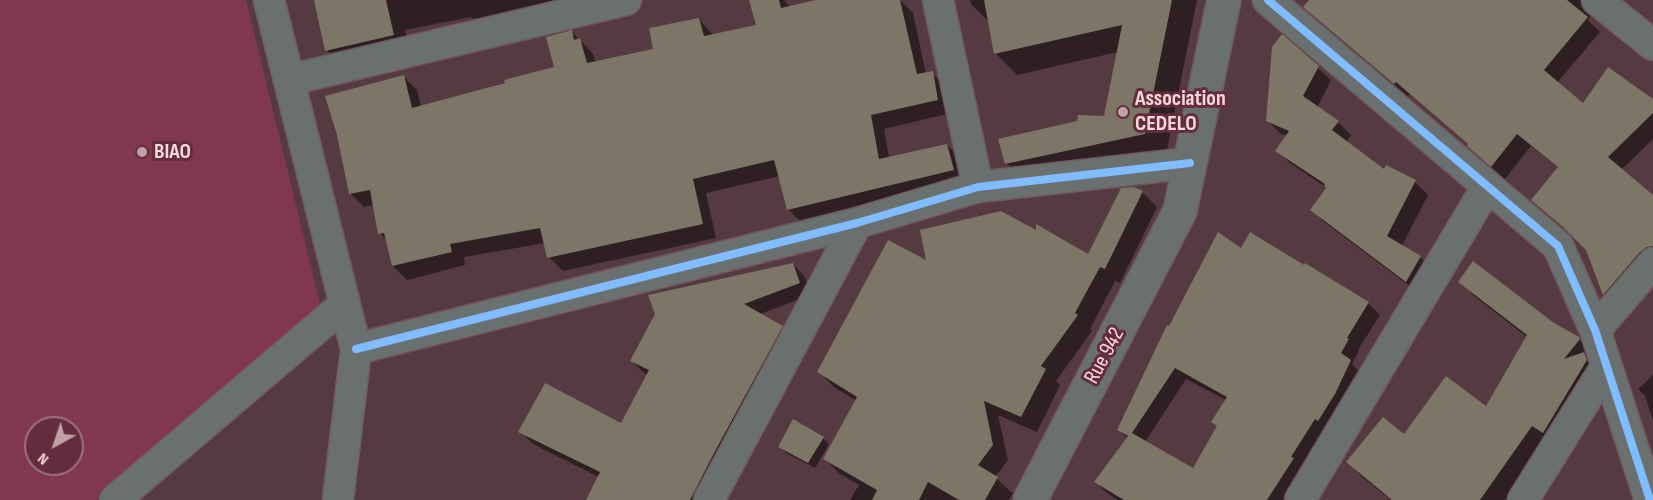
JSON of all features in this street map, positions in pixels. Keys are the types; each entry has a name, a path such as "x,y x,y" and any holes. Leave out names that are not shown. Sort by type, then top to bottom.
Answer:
{"street":[{"path":"269,0 356,349 338,500"},
{"path":"289,80 626,0"},
{"path":"938,0 978,187"},
{"name":"Rue 942","path":"1030,500 1180,212 1224,0"},
{"path":"1268,0 1558,246 1595,330 1650,500"},
{"path":"1597,0 1653,45"},
{"path":"356,349 857,223 978,187 1190,163"},
{"path":"1300,500 1487,187"},
{"path":"709,500 857,223"},
{"path":"1595,330 1653,263"},
{"path":"115,500 345,303"},
{"path":"1523,500 1606,367"}],"shaded area":[{"name":"BIAO","path":"0,0 246,0 320,304 96,500 0,500"}],"building":[{"path":"314,0 386,0 394,35 325,51"},
{"path":"749,0 779,0 781,8 816,0 900,0 917,74 933,71 938,100 871,115 879,159 947,144 954,170 787,210 774,160 693,179 703,224 547,258 540,228 450,244 452,252 392,266 384,233 378,234 370,190 349,194 337,135 325,96 404,75 412,108 554,67 546,37 572,30 574,40 580,38 587,63 653,49 649,28 699,18 704,36 756,25"},
{"path":"984,0 1172,0 1145,134 1005,164 998,139 1077,121 1078,115 1104,116 1122,25 994,54"},
{"path":"1309,0 1567,0 1588,17 1544,70 1583,103 1608,67 1653,99 1653,113 1608,157 1653,195 1653,246 1640,252 1603,295 1586,250 1531,200 1558,167 1517,134 1491,167 1467,146 1468,144 1396,82 1394,84 1303,7"},
{"path":"1282,34 1319,66 1303,96 1339,121 1332,130 1384,169 1386,165 1416,180 1387,236 1421,256 1406,282 1310,210 1326,188 1325,184 1275,151 1289,131 1266,121 1272,47"},
{"path":"1134,187 1143,191 1105,269 1100,267 1075,313 1078,315 1041,366 1046,369 1021,417 984,401 993,445 978,465 998,477 985,500 959,500 928,482 919,500 872,500 877,490 823,459 857,397 817,372 888,240 926,260 920,230 1001,211 1036,230 1036,224 1088,254 1121,188"},
{"path":"1218,232 1241,248 1250,232 1369,302 1347,338 1349,339 1341,353 1351,360 1335,394 1318,421 1315,419 1291,457 1294,458 1267,500 1124,500 1094,482 1128,436 1117,430 1167,325 1169,326","holes":["1175,368 1227,397 1211,422 1217,426 1193,468 1132,433"]},
{"path":"1473,261 1554,323 1579,337 1580,339 1564,359 1584,352 1587,360 1543,433 1532,426 1480,500 1392,500 1346,462 1383,417 1404,434 1446,376 1486,406 1527,335 1458,282"},
{"path":"793,263 800,283 744,304 783,326 690,500 586,500 600,472 518,432 545,383 621,423 649,370 630,361 655,314 648,295"},
{"path":"793,419 824,437 808,463 778,447"}],"cycle path":[{"path":"1268,0 1558,246 1595,330 1650,500"},
{"path":"356,349 857,223 978,187 1190,163"}],"place":[{"name":"Association CEDELO","path":"1123,112"},
{"name":"BIAO","path":"142,152"}]}
